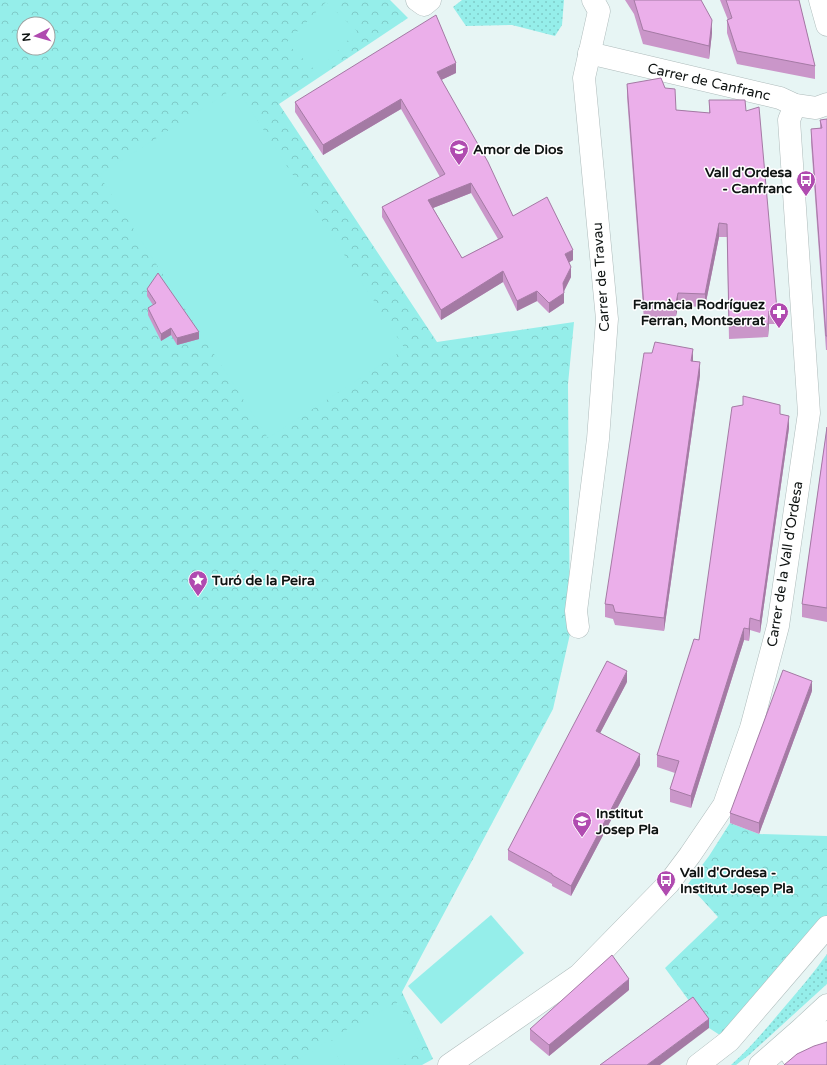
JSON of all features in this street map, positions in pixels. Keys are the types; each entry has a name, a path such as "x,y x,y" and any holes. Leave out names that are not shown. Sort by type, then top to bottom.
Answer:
{"street":[{"name":"Carrer de Travau","path":"578,627 576,611 598,439 607,319 584,78 599,11 593,0"},
{"path":"820,0 827,25"},
{"name":"Carrer de Canfranc","path":"590,53 780,98 795,105 816,108 827,104"},
{"name":"Carrer de la Vall d'Ordesa","path":"449,1065 579,975 669,883 690,855 724,804 751,728 778,626 809,413 789,120 795,105"},
{"path":"698,1065 730,1041 827,927"},
{"path":"760,1065 827,1005"},
{"path":"780,1065 812,1040 827,1032"}],"green space":[{"path":"0,0 390,0 408,18 279,104 437,342 574,322 568,384 570,634 553,709 402,992 433,1059 422,1065 0,1065"},
{"path":"462,0 564,0 562,25 555,36 512,25 466,26 453,7"},
{"path":"326,2 357,31 317,72 286,43"},
{"path":"236,87 405,349 268,438 99,175"},
{"path":"730,823 759,834 827,836 827,927 729,1041 709,1028 665,968 718,917 688,884 709,856"},
{"path":"491,915 524,953 441,1024 408,986"},
{"path":"827,954 827,984 749,1055 736,1065 731,1065 751,1046 811,976"},
{"path":"398,1002 422,1046 386,1065 345,1065 331,1038"},
{"path":"328,1041 343,1065 290,1065"}],"building":[{"path":"634,0 701,0 712,20 709,46 643,30"},
{"path":"726,0 799,0 815,66 737,51 727,20 732,18"},
{"name":"Amor de Dios","path":"436,15 456,63 437,72 488,162 513,216 547,197 573,250 565,254 571,267 563,283 564,293 549,303 537,291 517,301 503,271 441,310 382,207 445,174 401,99 323,145 295,102","holes":["471,183 503,237 462,258 428,200"]},
{"path":"661,78 665,88 675,89 676,110 710,113 709,100 745,100 746,111 759,107 777,310 769,311 768,324 729,326 727,224 719,223 705,294 678,293 676,303 644,307 627,84"},
{"path":"827,119 826,336 811,129 822,128 820,120"},
{"path":"158,273 199,332 177,338 171,328 161,334 148,308 156,303 147,289"},
{"path":"655,342 693,349 691,361 700,362 664,618 615,612 613,605 605,604 644,353 652,353"},
{"path":"743,396 780,405 780,414 789,416 760,621 750,618 749,629 744,628 691,796 670,789 679,761 657,755 694,639 699,640 732,407 743,405"},
{"path":"827,427 827,608 802,604"},
{"path":"607,661 627,671 596,731 640,754 571,886 508,850"},
{"path":"783,670 812,681 759,823 730,813"},
{"path":"612,955 629,979 549,1045 530,1029"},
{"path":"693,997 709,1019 647,1065 600,1065"},
{"path":"827,1042 827,1065 784,1065 797,1054"}],"place":[{"name":"Amor de Dios","path":"459,166"},
{"name":"Vall d'Ordesa - Canfranc","path":"806,197"},
{"name":"Farmàcia Rodríguez Ferran, Montserrat","path":"779,329"},
{"name":"Turó de la Peira","path":"198,597"},
{"name":"Institut Josep Pla","path":"582,838"},
{"name":"Vall d'Ordesa - Institut Josep Pla","path":"666,897"}]}
